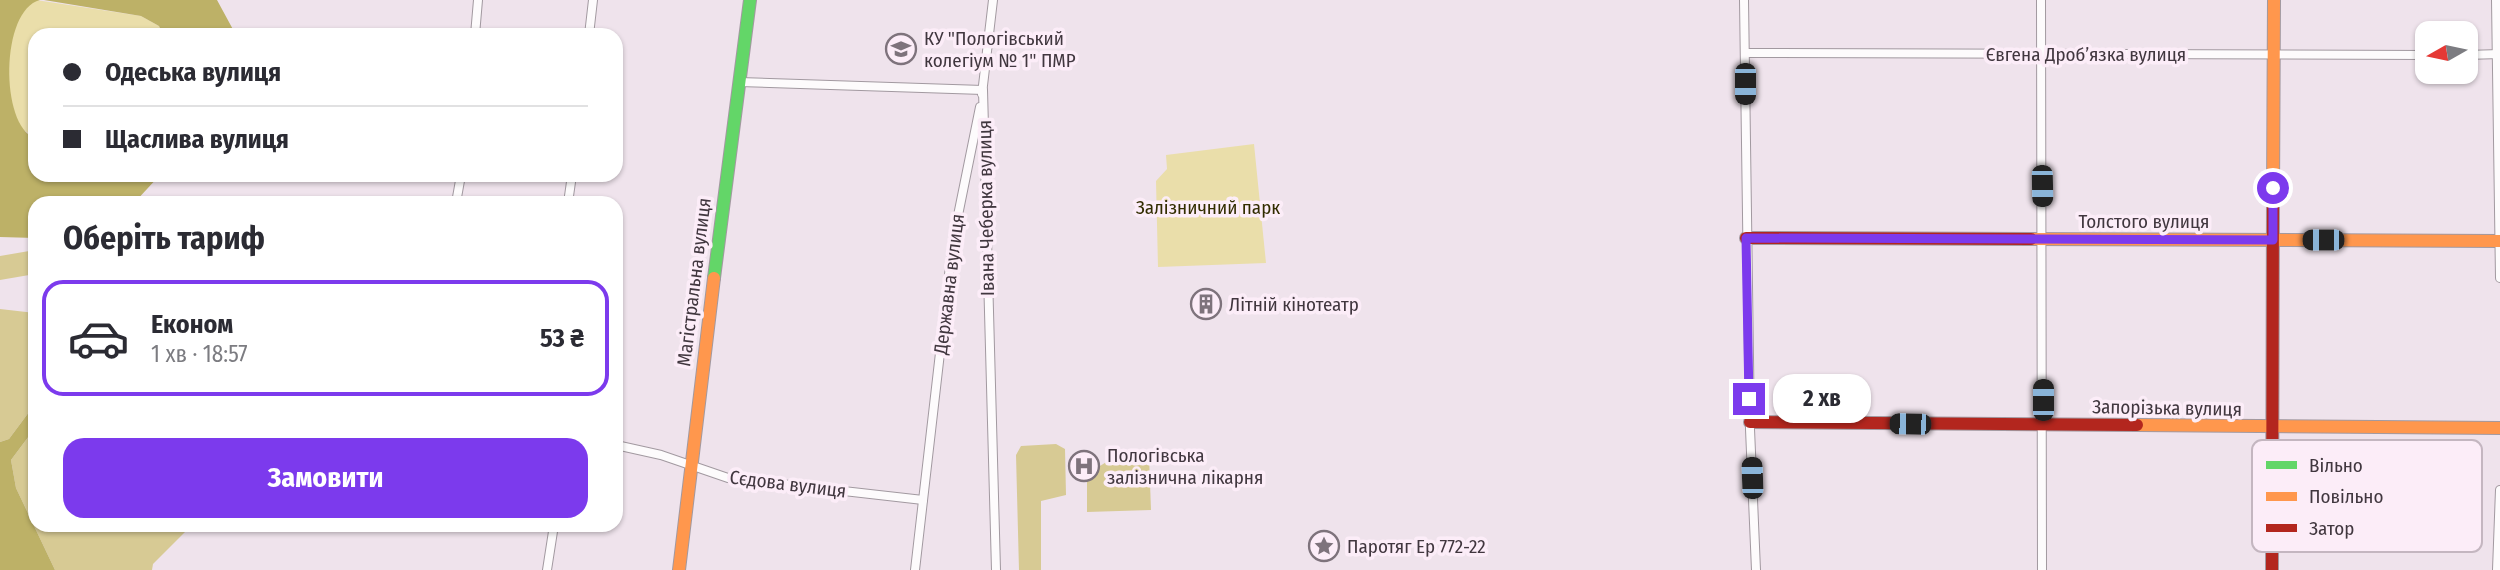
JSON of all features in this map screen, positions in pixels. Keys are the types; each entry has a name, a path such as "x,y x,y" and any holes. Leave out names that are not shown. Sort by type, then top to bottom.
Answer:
{"street":[{"path":"475,28 478,0"},
{"path":"590,28 593,0"},
{"name":"Магістральна вулиця","path":"679,570 689,465 750,0"},
{"name":"Державна вулиця","path":"915,570 953,240 983,90 993,0"},
{"path":"1744,0 1746,238 1756,570"},
{"path":"2041,0 2042,570"},
{"path":"2272,440 2274,0"},
{"path":"2496,0 2500,278"},
{"name":"Євгена Дроб’язка вулиця","path":"1745,53 2415,55"},
{"path":"2478,55 2498,54"},
{"path":"739,82 983,90"},
{"name":"Івана Чеберка вулиця","path":"983,90 996,570"},
{"name":"Толстого вулиця","path":"1746,238 2500,241"},
{"name":"Запорізька вулиця","path":"1750,422 2272,429 2500,428"},
{"name":"Сєдова вулиця","path":"623,446 728,478 922,500"},
{"path":"2497,570 2500,490"},
{"path":"547,570 553,532"},
{"path":"2272,552 2272,570"}],"green space":[{"path":"36,0 141,16 160,28 28,28 28,133 18,126 13,112 8,76 11,39 24,9"},
{"name":"Залізничний парк","path":"1254,144 1266,263 1158,267 1156,181 1167,169 1166,155"}],"shaded area":[{"path":"0,0 40,0 27,8 17,24 9,68 15,113 28,132 28,182 154,182 140,196 28,196 28,238 0,237"},
{"path":"44,0 217,0 232,28 160,28 141,16"},
{"path":"28,251 28,275 0,280 0,256"},
{"path":"0,309 28,312 28,413 9,439 0,442"},
{"path":"28,413 28,437 11,460 16,488 28,513 28,532 37,532 55,570 0,570 0,442 9,439"},
{"path":"28,437 28,513 16,488 11,460"},
{"path":"1056,444 1065,449 1066,495 1041,501 1041,570 1019,570 1016,455 1021,446"},
{"path":"1116,456 1149,456 1151,510 1087,512 1087,474"},
{"path":"37,532 185,532 153,564 152,570 55,570"}],"traffic: fast":[{"path":"714,278 750,0"}],"traffic: slow":[{"path":"2273,194 2274,0"},
{"path":"2031,239 2500,241"},
{"path":"679,570 714,278"},
{"path":"2137,425 2500,428"}],"traffic: jam":[{"path":"2272,440 2273,194"},
{"path":"1746,238 2031,239"},
{"path":"1750,422 2137,425"},
{"path":"2272,552 2272,570"}],"place":[{"name":"КУ \"Пологівський колегіум № 1\" ПМР","path":"901,49"},
{"name":"Літній кінотеатр","path":"1206,304"},
{"name":"Пологівська залізнична лікарня","path":"1084,466"},
{"name":"Паротяг Ер 772-22","path":"1324,546"}],"route":[{"path":"1749,399 1746,238 2273,240 2273,188"}]}
